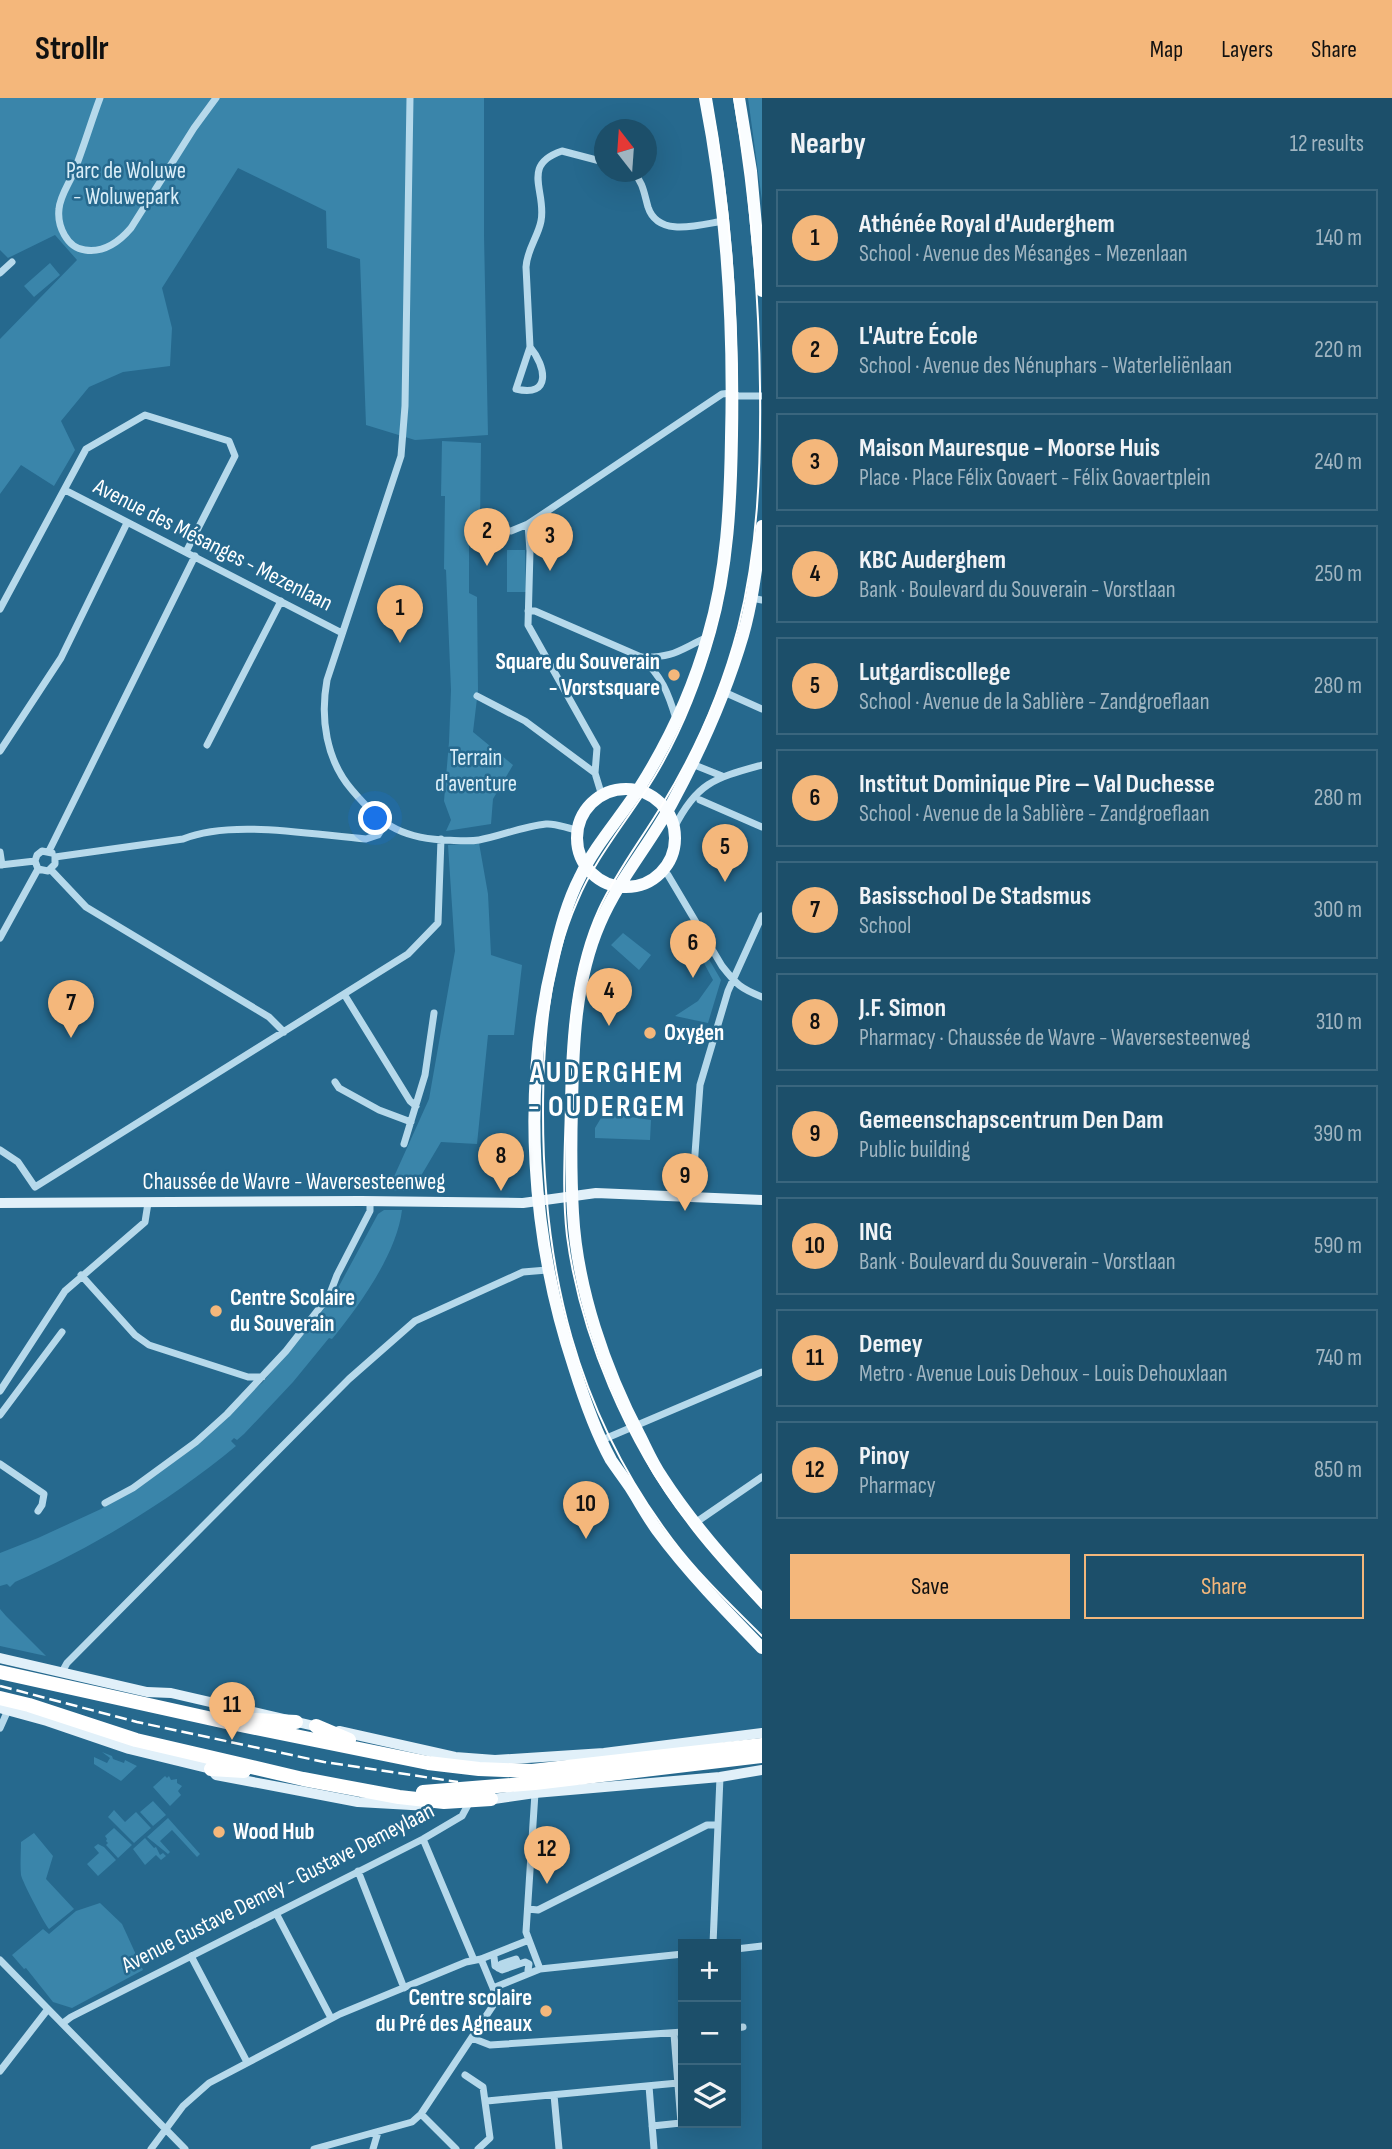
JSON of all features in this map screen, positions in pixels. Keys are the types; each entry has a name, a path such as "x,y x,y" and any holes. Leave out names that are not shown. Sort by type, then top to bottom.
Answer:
{"highway":[{"path":"0,1672 428,1763 499,1771 607,1770 762,1745"},
{"path":"148,1704 171,1703 262,1721 296,1722"},
{"path":"3,1705 58,1714 136,1740 303,1779 444,1802 491,1799"},
{"path":"316,1726 372,1751"},
{"path":"362,1790 431,1792 607,1770 762,1756"},
{"path":"211,1769 303,1779"}],"main road":[{"path":"705,98 728,271 732,393 726,551 708,637 694,680 677,719 638,791 586,867 567,911 545,990 537,1056 538,1201 547,1270 566,1343 585,1400 613,1462 654,1527 692,1573 762,1647"},
{"path":"739,98 751,171 762,291"},
{"path":"762,526 757,599 724,692 692,764 667,811 618,887 594,939 580,998 572,1063 576,1236 591,1311 612,1377 660,1475 695,1523 762,1600"},
{"path":"625,789 638,791 657,800 667,811 674,828 674,850 663,870 642,884 618,887 599,879 586,867 577,843 578,830 586,810 602,796 625,789"},
{"name":"Chaussée de Wavre - Waversesteenweg","path":"0,1203 523,1203 596,1193 762,1200"},
{"name":"Chaussée de Wavre - Waversesteenweg","path":"712,1197 762,1193"},
{"path":"0,1658 147,1692 171,1693 282,1717 455,1757 495,1760 551,1758 762,1733"},
{"path":"3,1705 129,1749 211,1769 216,1775 358,1802 405,1806 469,1803 535,1793 720,1777 762,1770"}],"street":[{"path":"100,98 59,209 59,222 70,243 79,249 92,251 121,241 216,98"},
{"path":"410,98 405,407 401,456 327,680 323,700 327,739 343,778 364,804 385,824 417,838 477,841 545,824 578,830"},
{"path":"530,346 544,369 542,381 534,389 525,392 516,389 530,346 526,254 542,218 538,171 544,161 562,151 594,159"},
{"path":"641,182 648,207 656,221 674,227 723,221"},
{"path":"0,273 12,262"},
{"path":"491,530 511,531 527,524 722,394 762,396"},
{"path":"0,609 86,449 145,415 229,441 234,456 186,552"},
{"name":"Avenue des Mésanges - Mezenlaan","path":"65,490 342,633"},
{"path":"0,751 61,658 127,523"},
{"path":"527,524 530,551 528,625 597,748 595,772 602,796"},
{"path":"0,852 1,865 36,865 44,872 51,870 55,864 52,854 195,556"},
{"path":"206,745 281,601"},
{"path":"528,611 535,611 641,657 665,684 677,719"},
{"path":"641,657 660,658 675,655 708,637"},
{"path":"724,692 762,709"},
{"path":"477,696 525,721 595,772"},
{"path":"692,764 722,776"},
{"path":"674,828 691,798 722,776 762,765"},
{"path":"700,800 762,827"},
{"path":"0,938 36,865 39,853 143,845 239,830 366,839 378,835 385,824"},
{"path":"35,1187 408,954 438,923 441,839"},
{"path":"51,870 86,907 269,1017 284,1032"},
{"path":"663,870 722,967 739,987 762,997"},
{"path":"692,1195 701,1085 733,980 762,916"},
{"path":"344,994 410,1101 416,1106"},
{"path":"404,1144 425,1075 434,1013"},
{"path":"335,1082 339,1088 379,1110 411,1122"},
{"path":"0,1150 18,1162 35,1187 36,1203"},
{"path":"0,1391 65,1291 145,1222 148,1203"},
{"path":"105,1503 143,1481 196,1442 292,1344 329,1296 370,1211 370,1203"},
{"path":"62,1672 66,1663 349,1379 415,1321 523,1272 547,1270"},
{"path":"81,1275 135,1335 149,1345 248,1377 262,1377"},
{"path":"0,1415 62,1332"},
{"path":"602,1440 762,1372"},
{"path":"0,1464 44,1494 38,1511"},
{"path":"695,1523 762,1477"},
{"path":"0,1728 3,1705"},
{"path":"713,1939 720,1777"},
{"path":"535,1793 526,1932 540,1969"},
{"name":"Avenue Gustave Demey - Gustave Demeylaan","path":"62,2023 423,1839 457,1820 469,1803"},
{"path":"528,1909 538,1910 707,1825 718,1825"},
{"path":"314,2149 412,2122 459,2071 472,2038 494,2004 496,1997 493,1988 477,1959 423,1839"},
{"path":"358,1871 404,1988"},
{"path":"276,1913 331,2018"},
{"path":"151,2149 197,2093 209,2083 331,2018 529,1940"},
{"path":"741,1948 762,1946"},
{"path":"493,1988 540,1969 678,1955"},
{"path":"191,1956 247,2062"},
{"path":"494,1957 498,1968 501,1964 516,1959 519,1964 529,1964 528,1970"},
{"path":"0,1960 185,2149"},
{"path":"0,2071 48,2009"},
{"path":"472,2038 490,2045 678,2033"},
{"path":"486,2101 678,2083 674,2034"},
{"path":"459,2071 483,2087 490,2138 478,2149"},
{"path":"649,2086 654,2149"},
{"path":"554,2095 559,2149"},
{"path":"421,2114 456,2149"},
{"path":"652,2126 678,2123"},
{"path":"373,2149 378,2132"},
{"path":"443,2149 447,2140"}],"green space":[{"name":"Parc de Woluwe - Woluwepark","path":"0,98 484,98 488,435 415,440 366,425 360,259 327,248 326,211 238,168 162,288 172,328 170,366 123,372 89,387 61,421 75,450 54,486 21,465 0,494 0,339 77,260 55,235 8,258 0,250"},
{"path":"748,98 762,98 762,201"},
{"path":"50,263 60,275 34,297 24,286"},
{"name":"Terrain d'aventure","path":"442,441 481,443 480,523 469,523 469,593 477,597 478,690 473,732 513,765 493,799 491,824 446,831 451,820 444,801 451,690 444,569 445,496 441,496"},
{"path":"507,550 525,550 526,592 507,592"},
{"path":"479,843 488,894 491,955 522,965 514,1035 488,1035 477,1144 441,1142 412,1191 388,1190 429,1099 455,951 448,845"},
{"path":"623,933 651,955 639,970 611,945"},
{"path":"703,949 721,980 708,1023 675,1016 698,1001 713,980 698,952"},
{"path":"604,1113 651,1120 650,1140 595,1138 595,1128"},
{"path":"384,1210 402,1210 393,1244 376,1278 332,1339 329,1338 293,1382 244,1434 231,1441 236,1446 130,1522 10,1587 7,1584 0,1586 0,1553 101,1509 132,1490 262,1383 332,1299 378,1214"},
{"path":"0,1609 6,1616 46,1656 0,1646"},
{"path":"102,1752 113,1759 124,1763 125,1760 137,1766 121,1781 94,1764 94,1757 107,1763 110,1758"},
{"path":"165,1776 169,1776 171,1780 177,1779 177,1783 182,1786 178,1791 181,1795 170,1806 153,1787"},
{"path":"153,1801 166,1815 153,1826 140,1812"},
{"path":"114,1810 125,1822 136,1812 151,1828 134,1843 108,1817"},
{"path":"168,1818 200,1854 197,1857 172,1830 160,1841 170,1852 168,1854 147,1837"},
{"path":"114,1828 132,1845 118,1858 106,1845 108,1843 105,1836"},
{"path":"34,1833 53,1856 46,1879 74,1909 49,1929 21,1875 21,1842"},
{"path":"145,1838 156,1847 160,1855 163,1853 166,1856 161,1860 156,1855 145,1865 133,1849"},
{"path":"98,1844 116,1860 98,1876 87,1864 99,1853 94,1847"},
{"path":"100,1903 122,1924 143,1970 72,2008 53,2002 12,1955 43,1929 49,1934 76,1911"}],"tram line":[{"path":"711,98 729,224 737,350 736,485 726,584 710,651 682,724 655,776 603,853 585,885 567,927 549,1006 543,1113 550,1228 559,1283 589,1390 611,1441 639,1491 672,1539 704,1577 762,1636"},
{"path":"734,98 745,170 758,314 759,478 750,568 738,628 706,719 674,784 606,895 582,956 569,1031 564,1187 565,1220 573,1274 595,1349 626,1424 645,1459 688,1523 762,1608"}],"railway":[{"path":"0,1686 137,1722 324,1762 458,1782"}],"place":[{"name":"L'Autre École","path":"487,566"},
{"name":"Maison Mauresque - Moorse Huis","path":"550,571"},
{"name":"Athénée Royal d'Auderghem","path":"400,643"},
{"name":"Square du Souverain - Vorstsquare","path":"674,675"},
{"name":"Lutgardiscollege","path":"725,882"},
{"name":"Institut Dominique Pire – Val Duchesse","path":"693,978"},
{"name":"KBC Auderghem","path":"609,1026"},
{"name":"Oxygen","path":"650,1033"},
{"name":"Basisschool De Stadsmus","path":"71,1038"},
{"name":"J.F. Simon","path":"501,1191"},
{"name":"Gemeenschapscentrum Den Dam","path":"685,1211"},
{"name":"Centre Scolaire du Souverain","path":"216,1311"},
{"name":"ING","path":"586,1539"},
{"name":"Demey","path":"232,1740"},
{"name":"Wood Hub","path":"219,1832"},
{"name":"Pinoy","path":"547,1884"},
{"name":"Centre scolaire du Pré des Agneaux","path":"546,2011"}],"district":[{"name":"AUDERGHEM - OUDERGEM","path":"607,1090"}]}
